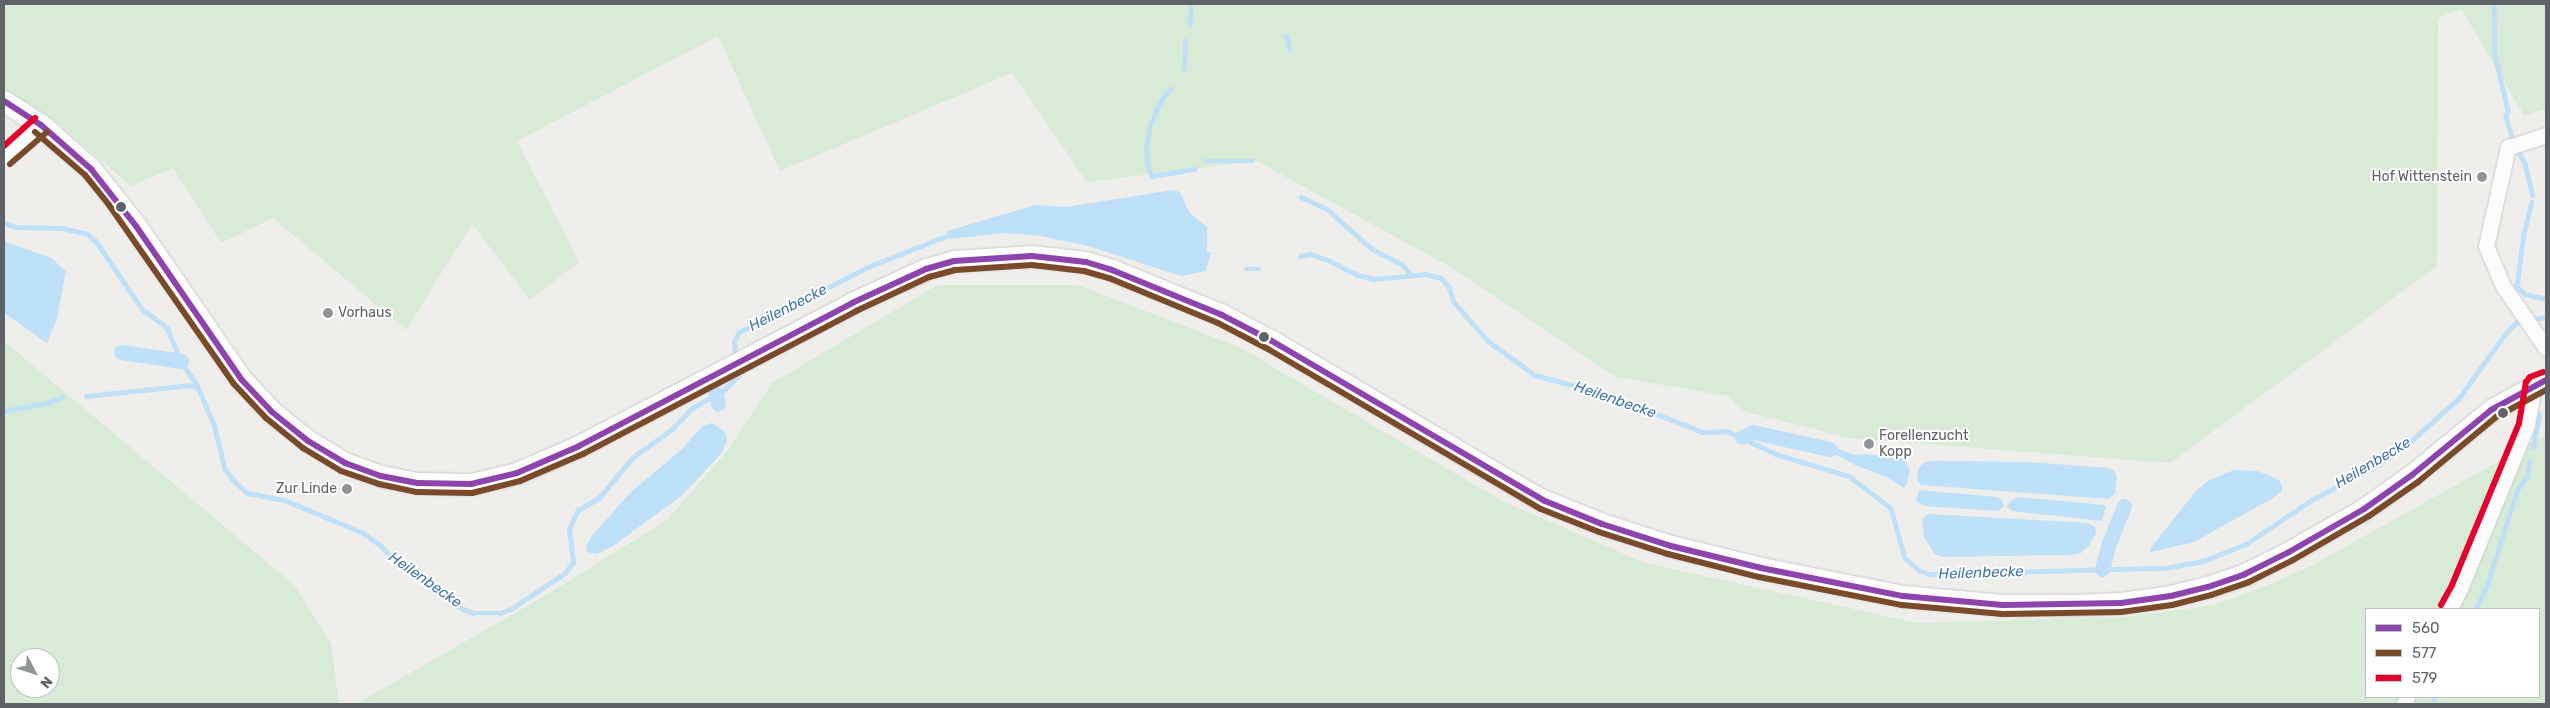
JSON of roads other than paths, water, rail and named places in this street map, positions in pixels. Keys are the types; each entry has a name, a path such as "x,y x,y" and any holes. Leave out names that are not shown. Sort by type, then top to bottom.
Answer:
{"main road":[{"path":"4,101 40,125 92,169 116,200 209,335 256,396 284,423 332,457 364,471 400,480 444,485 501,479 579,446 889,285 926,269 954,260 1032,256 1086,262 1151,284 1222,315 1280,346 1522,489 1545,501 1602,524 1671,546 1810,578 1903,596 2003,604 2121,603 2171,596 2208,587 2245,574 2289,552 2364,509 2412,475 2491,410 2540,383"}],"street":[{"path":"4,157 40,125"},
{"path":"2546,135 2508,147 2500,191 2488,229 2486,246 2503,286 2535,329 2546,348"},
{"path":"2450,608 2460,589 2527,425 2540,383"}],"water":[{"path":"1173,190 1180,192 1189,212 1207,227 1207,251 1211,253 1206,271 1181,276 1088,246 1041,236 1003,233 950,239 947,231 1036,205 1066,207"},
{"path":"4,241 51,258 66,271 57,318 47,343 4,313"},
{"path":"712,423 723,430 727,441 721,454 696,481 681,496 613,546 597,554 587,552 586,547 591,537 630,493 683,448 702,426"},
{"path":"1830,446 1852,454 1902,456 1910,470 1907,484 1904,488 1887,477 1855,465 1829,451"},
{"path":"1925,462 2028,462 2109,468 2115,472 2117,478 2115,493 2109,499 1921,485 1917,480 1918,469"},
{"path":"2234,470 2257,471 2269,475 2279,480 2282,491 2273,498 2194,542 2151,552 2150,549 2195,492 2208,481"},
{"path":"1919,490 1997,497 2002,500 2004,506 1998,511 1924,506 1916,501"},
{"path":"2018,497 2104,505 2106,507 2102,521 2012,511 2007,507 2009,502"},
{"path":"1930,514 2089,523 2095,527 2096,533 2089,546 2081,553 2070,555 1943,557 1935,554 1924,537 1922,522 1925,516"}],"waterway":[{"path":"2494,4 2495,55 2508,110 2506,117 2513,140"},
{"path":"1189,25 1191,8"},
{"path":"1286,35 1290,49"},
{"path":"1184,69 1185,41"},
{"path":"1171,89 1161,101 1151,124 1147,147 1148,164 1152,176 1194,169"},
{"path":"2518,150 2525,164 2533,195"},
{"path":"1205,161 1253,161"},
{"path":"1301,197 1327,209 1372,249 1402,264 1411,275"},
{"path":"2532,202 2524,233 2517,287 2525,294 2546,299"},
{"name":"Heilenbecke","path":"4,223 16,227 63,228 87,234 96,241 142,309 167,327 181,361 196,383 214,424 225,469 236,483 248,493 285,500 363,533 380,545 401,565 457,606 473,613 500,613 511,609 565,573 573,562 569,529 578,510 599,498 633,457 671,430 692,408 724,390 738,376 737,371"},
{"name":"Heilenbecke","path":"735,358 734,341 739,332 868,267 949,235"},
{"name":"Heilenbecke","path":"1300,256 1310,254 1330,261 1357,275 1374,279 1425,274 1441,278 1449,287 1454,302 1488,341 1535,375 1606,394 1703,432 1727,431 1776,454 1849,476 1891,508 1905,558 1919,570 1929,574 2164,568 2203,561 2246,544 2310,501 2378,465 2408,444 2459,398 2505,334 2516,323 2523,321"},
{"name":"Heilenbecke","path":"1246,269 1259,269"},
{"name":"Heilenbecke","path":"2531,319 2546,317"},
{"path":"121,352 181,361"},
{"path":"86,396 190,385 198,387"},
{"path":"716,394 718,404"},
{"path":"4,411 47,403 63,397"},
{"path":"2533,447 2539,415"},
{"path":"1742,437 1753,432 1829,449"},
{"path":"2476,608 2486,588 2517,490 2527,476 2529,461"},
{"path":"2102,569 2109,543 2124,506"},
{"path":"2432,704 2435,698"}],"place":[{"name":"Hof Wittenstein","path":"2482,177"},
{"name":"Vorhaus","path":"328,313"},
{"name":"Forellenzucht Kopp","path":"1869,444"},
{"name":"Zur Linde","path":"347,489"}]}
